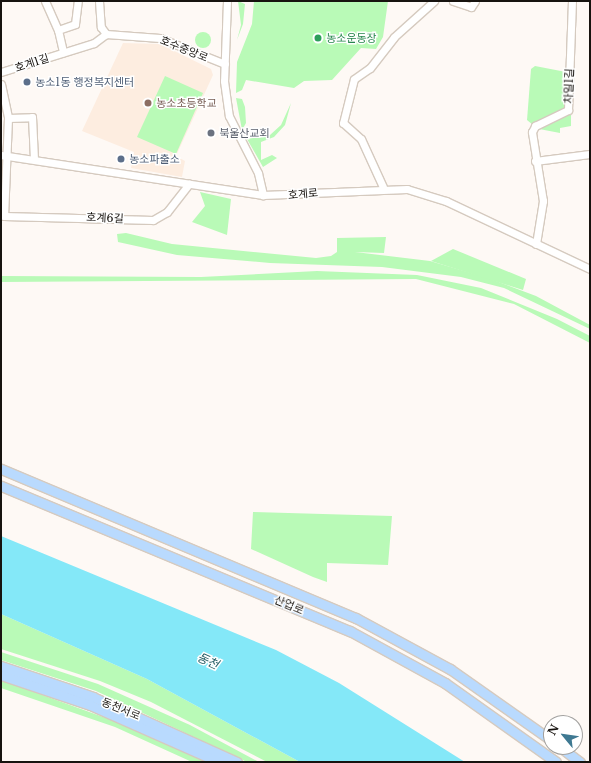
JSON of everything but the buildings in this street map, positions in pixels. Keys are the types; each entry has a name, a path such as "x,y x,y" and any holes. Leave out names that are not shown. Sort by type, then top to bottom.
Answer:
{"main road":[{"name":"산업로","path":"1,470 356,618 450,669 543,734"},
{"name":"산업로","path":"1,486 350,631 444,683 556,762"},
{"name":"동천서로","path":"1,666 122,709 237,762"},
{"name":"동천서로","path":"1,675 90,705 219,762"},
{"path":"571,755 580,762"}],"street":[{"name":"호계1길","path":"45,1 58,30 63,52"},
{"path":"58,30 74,24 78,1"},
{"path":"99,1 101,28 106,34"},
{"name":"호수중앙로","path":"227,1 225,64 229,116 258,173 263,194"},
{"path":"383,188 361,139 343,123 354,79 370,68 394,37 434,1"},
{"path":"453,1 471,7 475,1"},
{"name":"차일1길","path":"536,244 543,202 535,161 534,127 568,110 572,1"},
{"name":"호계1길","path":"1,72 94,43 106,34"},
{"name":"호수중앙로","path":"106,34 160,38 225,64"},
{"name":"호계6길","path":"1,84 8,118 10,147 4,155 3,216 153,220 167,212 189,184"},
{"path":"8,118 32,117 34,159"},
{"path":"535,161 590,154"},
{"name":"호계로","path":"4,155 263,194 383,188 429,194 590,269"}],"shaded area":[{"name":"농소초등학교","path":"123,43 160,44 211,69 213,75 176,156 185,161 182,177 131,168 134,152 82,131"}],"green space":[{"path":"238,1 245,4 243,24 237,40 241,25"},
{"name":"농소운동장","path":"254,1 388,1 383,37 376,49 361,48 332,80 304,81 294,88 246,80 242,90 236,93 237,62 252,24"},
{"path":"203,32 210,37 211,40 206,47 203,48 196,43 195,40 200,33"},
{"path":"535,66 566,72 567,107 533,125 527,120 531,69"},
{"path":"165,76 203,93 176,154 137,137"},
{"path":"236,98 242,99 245,107 246,123 242,130"},
{"path":"291,103 285,125 274,137 261,142 261,160 272,155 277,158 263,167 247,139 270,135 281,125"},
{"path":"571,114 571,126 560,128 560,133 534,128"},
{"path":"200,192 231,199 227,235 192,222 205,206"},
{"path":"126,233 172,244 316,258 331,256 337,252 337,238 386,237 384,253 355,252 430,261 488,278 536,296 590,325 590,329 504,288 461,277 382,267 270,263 177,255 118,242 117,234"},
{"path":"453,249 526,279 523,290 431,261"},
{"path":"317,271 417,275 481,288 557,319 590,336 590,343 514,304 416,279 1,282 1,276 201,277"},
{"path":"253,512 392,516 388,565 327,563 327,582 313,577 251,549"},
{"path":"1,614 147,679 300,762 267,762 151,702 100,681 1,649"},
{"path":"1,652 98,684 190,725 259,762 247,762 96,691 1,660"},
{"path":"1,680 128,726 207,762 192,762 115,727 1,688"}],"water":[{"name":"동천","path":"1,536 276,650 339,683 465,762 300,762 147,679 1,614"}],"place":[{"name":"농소운동장","path":"318,38"},
{"name":"농소1동 행정복지센터","path":"27,82"},
{"name":"농소초등학교","path":"148,103"},
{"name":"북울산교회","path":"211,133"},
{"name":"농소파출소","path":"121,159"}]}
